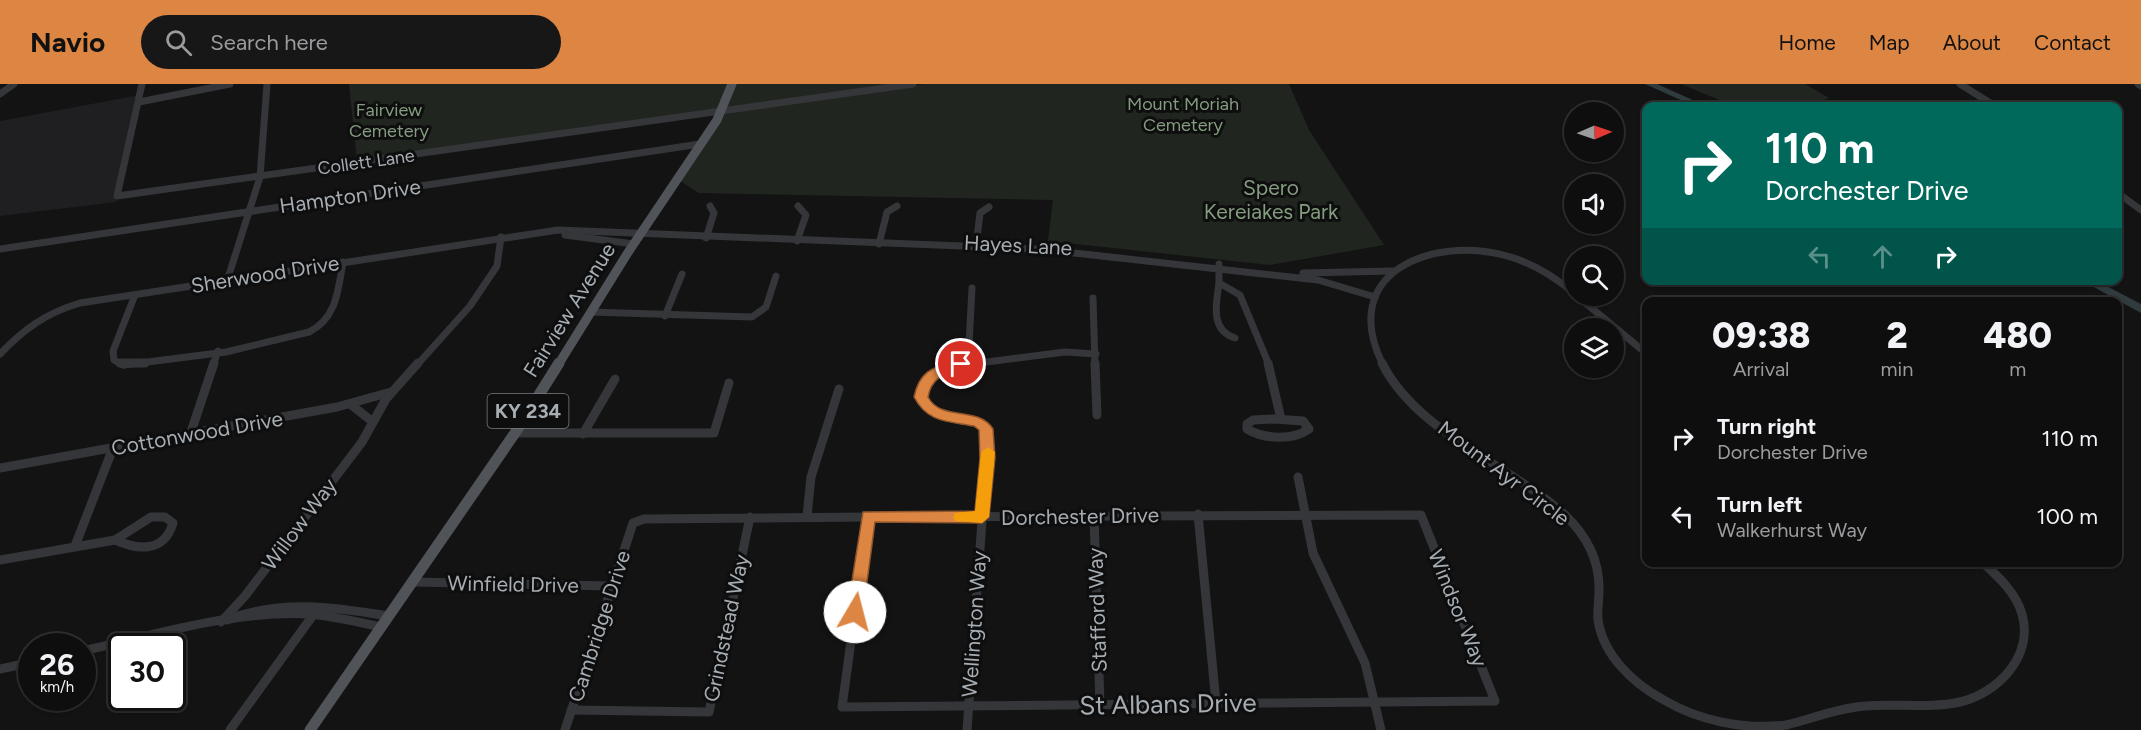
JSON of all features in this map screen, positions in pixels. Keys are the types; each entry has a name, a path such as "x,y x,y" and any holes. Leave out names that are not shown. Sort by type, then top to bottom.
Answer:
{"main road":[{"name":"Fairview Avenue","path":"310,730 414,582 514,433 700,144 721,110 732,84"}],"street":[{"path":"0,94 14,84"},
{"path":"142,84 138,102 230,84"},
{"path":"227,281 260,177 267,84"},
{"name":"Collett Lane","path":"138,102 117,196 913,84"},
{"path":"1960,84 1989,102"},
{"name":"Hampton Drive","path":"0,249 700,144"},
{"path":"2122,196 2141,210"},
{"path":"707,236 714,213 710,206"},
{"path":"798,206 806,215 798,239"},
{"path":"880,242 887,212 897,206"},
{"path":"976,244 980,213 989,207"},
{"name":"Sherwood Drive","path":"0,354 27,325 52,310 547,231 639,237"},
{"name":"Hayes Lane","path":"639,237 707,236 976,244 1305,273 1392,271"},
{"name":"Willow Way","path":"221,622 245,596 362,442 392,392 448,333 491,277 497,266 501,237"},
{"name":"Mount Ayr Circle","path":"1564,286 1536,266 1505,255 1477,250 1431,252 1409,260 1392,271 1375,297 1371,316 1372,338 1380,361 1392,380 1430,418 1551,504 1572,523 1588,544 1597,565 1600,633 1612,657 1646,689 1689,712 1726,726 1762,729 1842,708 1961,702 1988,692 2007,674 2018,659 2025,643 2025,622 2015,599 1987,567"},
{"path":"135,295 112,351 116,362 131,365 301,336 320,327 331,313 343,262"},
{"path":"1219,266 1219,283 1215,298 1219,328 1225,336 1235,338"},
{"name":"Hayes Lane","path":"1219,266 1325,281 1375,297"},
{"path":"665,316 682,274"},
{"path":"590,312 753,317 766,307 776,276"},
{"path":"1219,283 1237,292 1243,301 1269,361 1281,419"},
{"path":"972,288 968,364 1065,352 1096,354"},
{"path":"1093,298 1098,415"},
{"name":"Mount Ayr Circle","path":"1589,306 1642,350"},
{"path":"190,435 218,351"},
{"name":"Wellington Way","path":"967,730 988,458 986,429 978,422 936,414 926,406 921,397 924,383 932,374 943,368 968,364"},
{"path":"583,434 615,379"},
{"path":"514,433 714,433 729,383"},
{"path":"807,516 811,477 839,389"},
{"name":"Cottonwood Drive","path":"0,468 350,404 392,392"},
{"path":"350,404 373,422"},
{"path":"1281,419 1303,421 1309,429 1298,435 1263,434 1252,432 1247,428 1248,423 1253,420 1281,419"},
{"path":"75,546 113,448"},
{"path":"1298,477 1313,553 1365,663 1381,730"},
{"name":"Dorchester Drive","path":"633,523 644,519 807,516 982,517 1305,513 1421,515"},
{"path":"1198,514 1216,703"},
{"name":"Stafford Way","path":"1094,515 1100,705"},
{"name":"Windsor Way","path":"1421,515 1495,701"},
{"name":"St Albans Drive","path":"868,516 842,707 1495,701"},
{"path":"0,560 115,540 151,517 165,517 173,523 166,537 150,546 135,548 115,540"},
{"name":"Grindstead Way","path":"571,710 709,712 750,517"},
{"name":"Cambridge Drive","path":"565,730 633,523"},
{"name":"Winfield Drive","path":"414,582 612,585"},
{"path":"316,610 381,627"},
{"path":"230,730 316,610"},
{"path":"96,648 221,622 316,610 389,616"},
{"path":"0,669 18,665"}],"shaded area":[{"path":"140,95 116,202 0,216 0,121"}],"green space":[{"name":"Fairview Cemetery","path":"349,84 893,84 357,161"},
{"name":"Spero Kereiakes Park","path":"924,84 1289,84 1309,130 1384,245 1270,265 1048,241 1053,200 699,193 677,179 721,110"},
{"path":"1681,84 1805,84 1829,98 1819,102 1724,102"}],"waterway":[{"path":"1649,84 1692,102"},
{"path":"2095,285 2118,297"},
{"path":"2122,299 2141,309"}],"slow traffic":[{"path":"960,517 982,517 988,452"}],"route":[{"path":"855,612 868,516 982,517 988,458 986,429 978,422 947,418 936,414 926,406 921,397 924,383 932,374 943,368 961,364"}],"park label":[{"name":"Mount Moriah Cemetery","path":"1183,114"}]}
